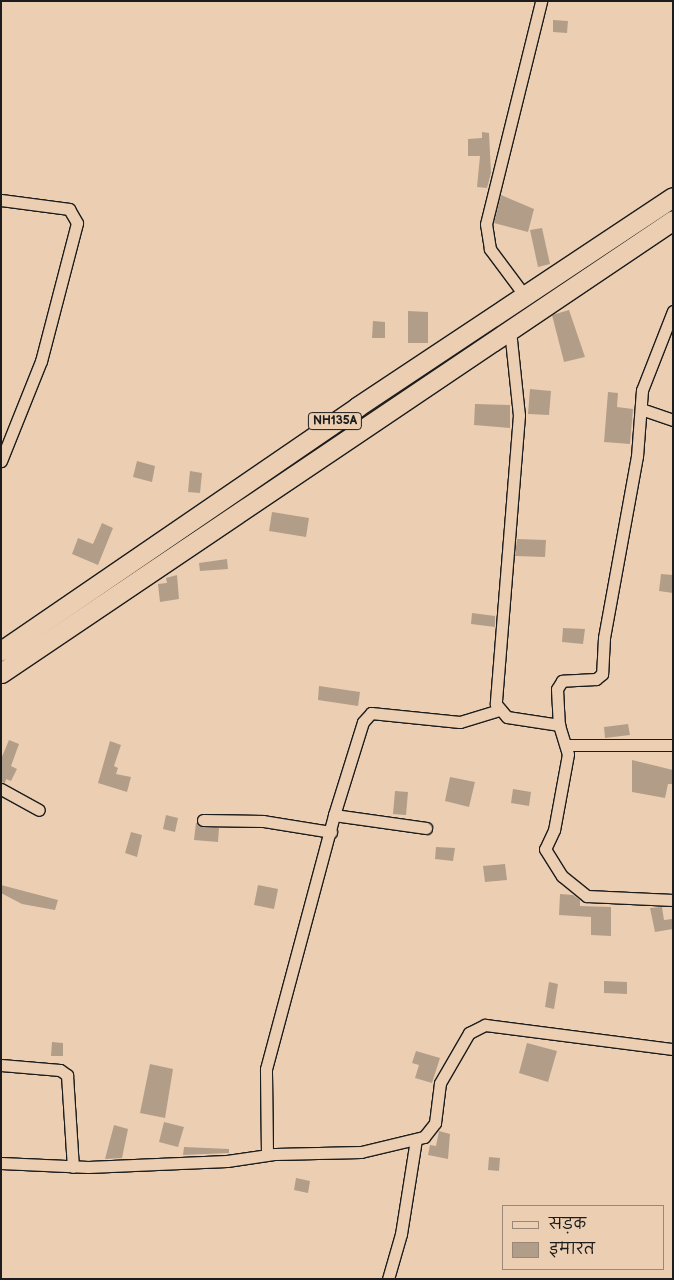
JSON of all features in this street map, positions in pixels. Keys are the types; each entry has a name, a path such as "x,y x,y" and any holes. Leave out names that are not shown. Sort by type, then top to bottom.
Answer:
{"highway":[{"name":"NH135A","path":"1,651 673,197"},
{"name":"NH135A","path":"1,673 673,220"}],"street":[{"path":"525,296 490,249 486,224 541,1"},
{"path":"1,200 69,208 77,223 42,361 1,461"},
{"path":"673,311 648,372 641,409 636,456 604,638 603,672 599,678 558,685 559,725 566,745 567,764 560,786 554,830 545,844 546,853 562,876 581,893 595,898 673,900"},
{"path":"510,330 519,415 496,696 499,710 507,717 559,725"},
{"path":"641,409 673,420"},
{"path":"267,1154 266,1069 334,815 363,722 371,713 460,722 499,710"},
{"path":"566,745 673,745"},
{"path":"1,789 39,810"},
{"path":"334,815 426,828"},
{"path":"203,820 263,821 331,832"},
{"path":"1,1163 73,1167 227,1161 267,1154 361,1152 416,1139 432,1129 440,1084 469,1034 478,1027 673,1049"},
{"path":"1,1066 60,1070 67,1074 73,1167"},
{"path":"388,1279 401,1234 416,1139"}],"building":[{"path":"553,20 568,21 567,33 553,32"},
{"path":"482,132 489,133 491,173 487,188 477,187 480,156 468,156 468,139 482,138"},
{"path":"501,195 534,209 528,232 494,223"},
{"path":"542,228 550,264 538,267 530,230"},
{"path":"569,310 585,357 564,362 552,315"},
{"path":"408,311 428,312 428,343 408,343"},
{"path":"373,321 385,322 385,338 372,338"},
{"path":"530,389 551,391 549,415 528,414"},
{"path":"608,392 618,393 617,407 633,409 630,444 604,442"},
{"path":"475,404 510,405 510,428 474,425"},
{"path":"137,461 155,466 152,482 133,477"},
{"path":"190,471 202,473 200,493 188,492"},
{"path":"272,512 309,518 306,537 269,531"},
{"path":"102,523 113,528 98,565 72,554 78,538 93,544"},
{"path":"517,539 546,540 545,557 515,556"},
{"path":"227,559 228,569 200,571 199,563"},
{"path":"661,574 673,575 673,593 659,591"},
{"path":"177,575 179,599 160,602 158,584 167,583 166,578"},
{"path":"472,613 495,616 495,627 471,624"},
{"path":"563,628 585,629 583,644 562,642"},
{"path":"319,686 360,692 358,706 318,700"},
{"path":"628,724 630,735 605,738 604,727"},
{"path":"9,740 19,744 11,766 17,769 11,781 6,779 5,783 1,782 1,759"},
{"path":"110,741 121,745 114,766 118,768 116,774 131,777 127,792 98,783"},
{"path":"632,760 673,770 673,784 668,784 665,798 632,792"},
{"path":"450,777 475,782 469,807 445,801"},
{"path":"513,789 531,792 529,806 511,803"},
{"path":"395,791 408,792 406,815 393,814"},
{"path":"166,815 178,818 175,832 163,829"},
{"path":"196,823 219,828 218,842 194,840"},
{"path":"131,832 142,835 137,857 125,853"},
{"path":"436,847 455,848 453,861 435,859"},
{"path":"505,864 507,880 485,882 483,866"},
{"path":"1,885 58,900 55,910 22,904 1,893"},
{"path":"258,885 278,889 274,909 254,905"},
{"path":"560,894 573,895 580,900 580,906 611,907 611,936 591,935 591,917 559,915"},
{"path":"662,907 664,920 672,919 673,929 655,932 650,908"},
{"path":"604,981 627,982 627,994 604,993"},
{"path":"549,982 558,984 554,1009 545,1007"},
{"path":"52,1042 63,1043 63,1056 51,1056"},
{"path":"527,1043 557,1051 548,1082 519,1073"},
{"path":"416,1051 440,1058 432,1083 415,1078 419,1065 412,1063"},
{"path":"150,1064 173,1069 165,1118 140,1113"},
{"path":"164,1122 184,1127 178,1147 159,1142"},
{"path":"114,1125 128,1129 122,1158 105,1159"},
{"path":"439,1131 450,1134 448,1159 428,1155 430,1145 436,1146"},
{"path":"184,1147 229,1149 229,1153 183,1155"},
{"path":"489,1157 500,1158 499,1171 488,1170"},
{"path":"296,1178 310,1181 308,1193 294,1190"}]}
